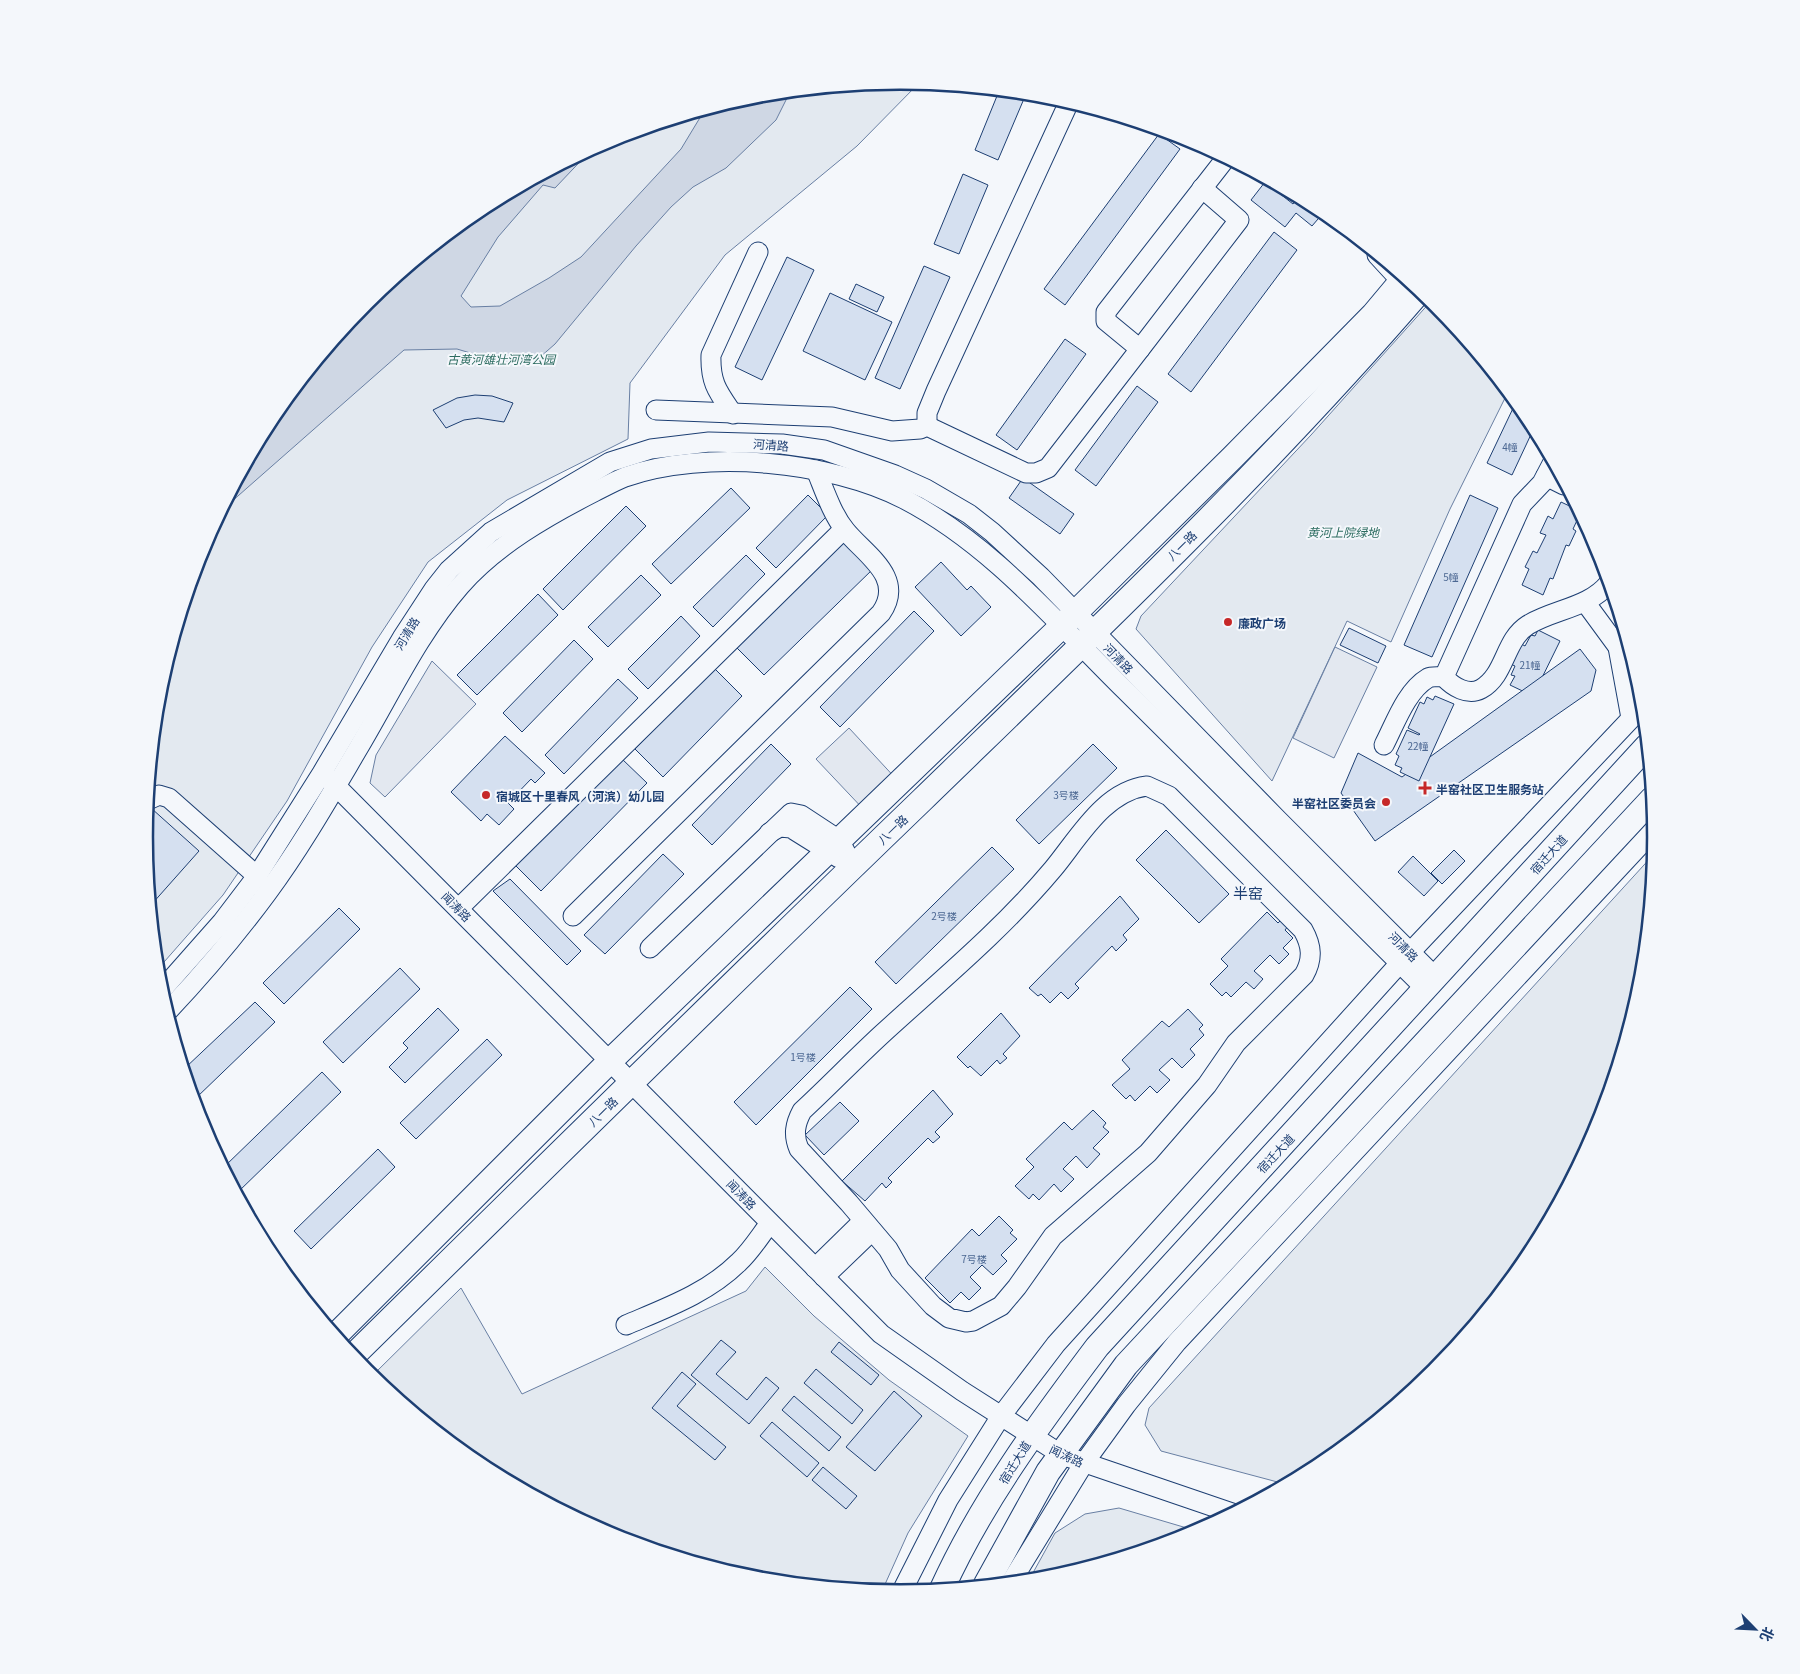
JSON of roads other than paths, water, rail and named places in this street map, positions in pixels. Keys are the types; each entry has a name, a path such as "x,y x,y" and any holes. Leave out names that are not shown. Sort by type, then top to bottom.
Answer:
{"main road":[{"path":"339,1332 610,1061 1068,619 1366,322 1405,286"},
{"name":"八一路","path":"358,1351 632,1081 1087,639 1324,400 1405,287"},
{"name":"宿迁大道","path":"945,1582 963,1542 1030,1435 1097,1347 1642,751"},
{"path":"989,1579 1048,1472 1126,1366 1646,805"}],"street":[{"path":"927,426 927,413 936,390 1066,109"},
{"path":"1140,350 1106,321 1106,312 1222,163"},
{"path":"656,410 832,418 892,431 920,429 927,426 1026,473 1036,473 1048,468 1056,461 1240,220 1202,188"},
{"path":"734,414 716,389 710,374 711,355 758,252"},
{"path":"801,447 809,417"},
{"name":"河清路","path":"172,1006 207,969 270,890 402,638 449,570 491,532 610,462 650,449 709,442 782,444 824,450 857,460 895,475 948,501 992,532 1087,639 1431,983"},
{"name":"河清路","path":"167,984 222,922 257,876 329,778 461,585 504,548 554,512 625,477 672,466 716,462 788,465 846,477 899,496 949,525 1068,619"},
{"path":"1444,677 1522,504 1549,469"},
{"path":"573,916 881,614 888,604 888,592 882,567 844,529 816,470"},
{"path":"460,908 844,529"},
{"path":"1384,746 1408,700 1429,677 1444,677 1464,691 1479,690 1493,680 1515,636 1528,625 1584,602 1603,587"},
{"path":"1584,602 1623,650"},
{"path":"1628,668 1635,701"},
{"path":"907,1584 948,1500 1001,1416 1056,1344 1405,958 1637,712"},
{"name":"闻涛路","path":"329,778 632,1081 881,1334 1062,1455 1224,1510"},
{"path":"1147,786 1169,796 1304,930 1310,941 1311,951 1310,965 1304,975 1236,1043 1207,1085 1148,1153 1053,1236 1001,1306 983,1317 966,1322 942,1314 900,1270 868,1226 798,1148 795,1133 802,1111 881,1035 969,958 1052,870 1094,817 1128,790 1147,786"},
{"path":"155,797 159,795 169,798 257,876"},
{"path":"650,948 786,815 796,812 834,845 853,866"},
{"path":"1015,1575 1084,1463 1126,1405 1177,1342 1647,838"},
{"path":"626,1326 704,1290 720,1279 740,1261 770,1223"},
{"path":"820,1273 868,1226"}],"place":[{"name":"廉政广场","path":"1228,622"},
{"name":"半窑社区卫生服务站","path":"1425,788"},
{"name":"宿城区十里春风（河滨）幼儿园","path":"486,795"},
{"name":"半窑社区委员会","path":"1386,802"}],"district":[{"name":"半窑","path":"1248,892"}],"park label":[{"name":"古黄河雄壮河湾公园","path":"501,358"},
{"name":"黄河上院绿地","path":"1343,531"}]}
